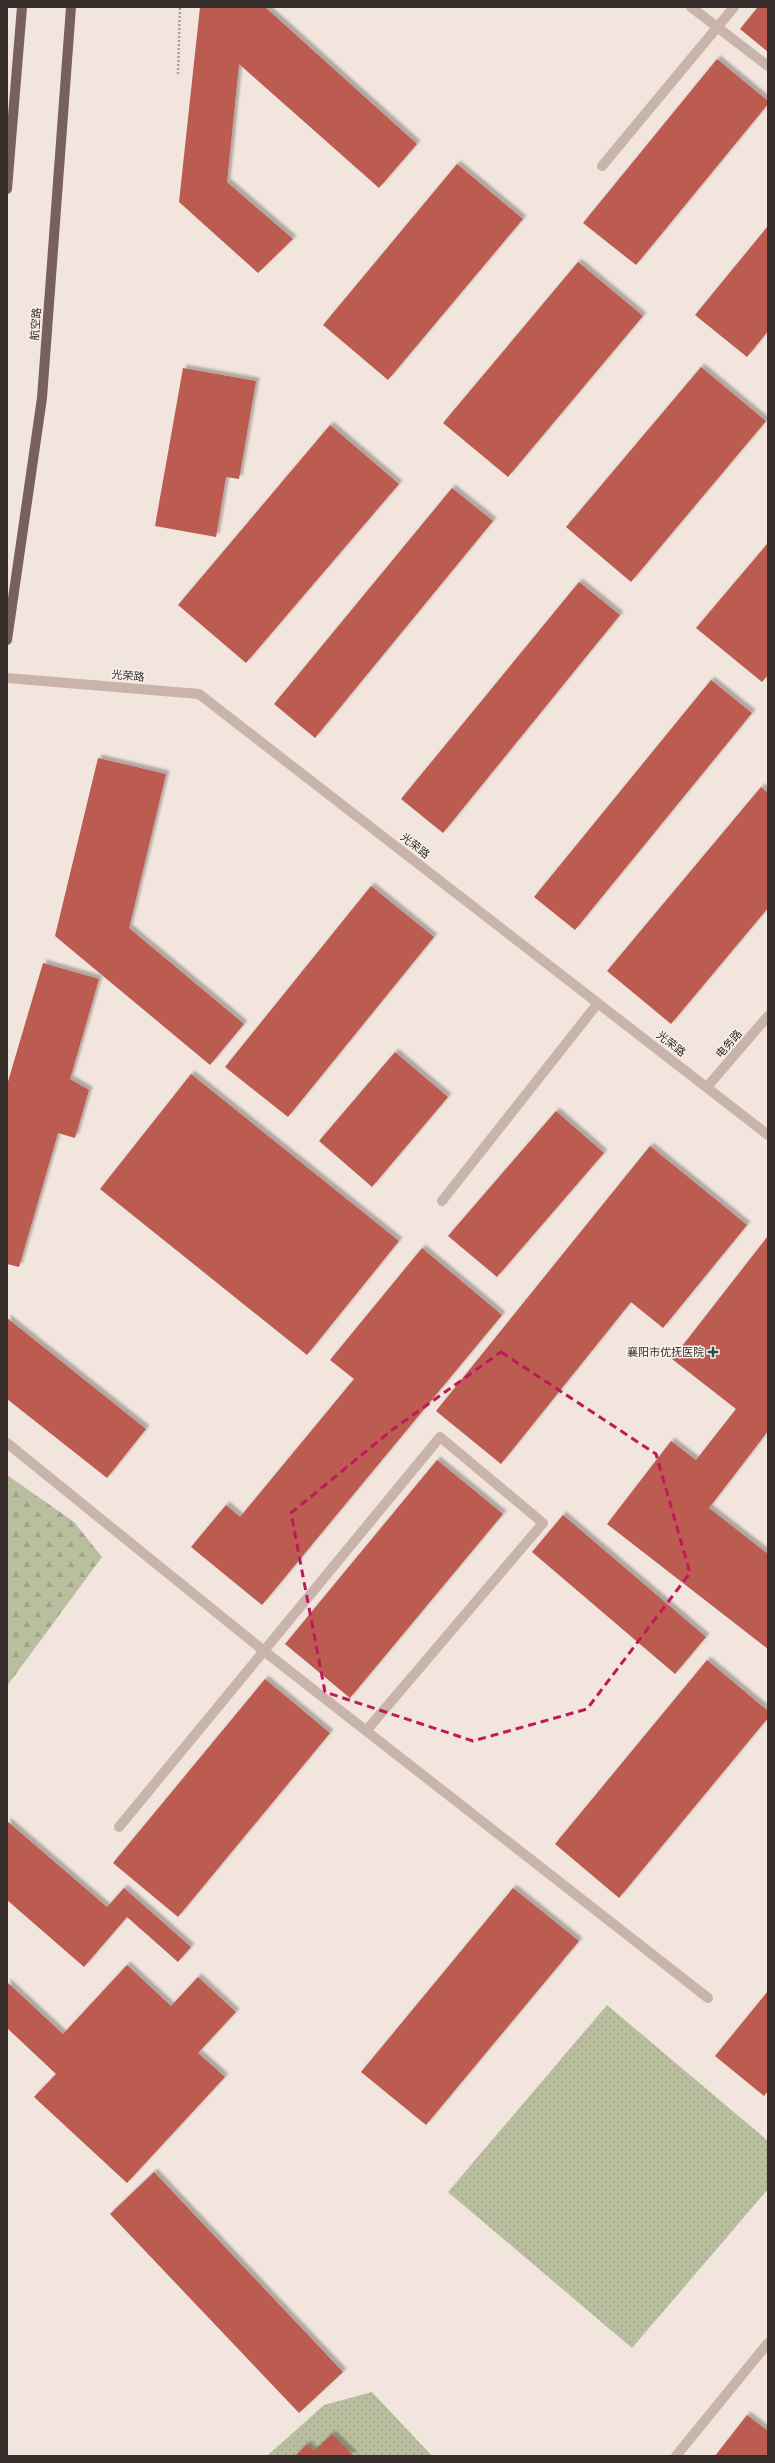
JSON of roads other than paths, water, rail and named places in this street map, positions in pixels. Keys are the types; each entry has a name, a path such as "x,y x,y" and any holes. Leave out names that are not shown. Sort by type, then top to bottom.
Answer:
{"main road":[{"path":"7,189 22,7"},
{"name":"航空路","path":"7,640 42,398 71,7"}],"street":[{"path":"691,7 768,66"},
{"path":"602,166 734,7"},
{"name":"光荣路","path":"7,678 199,694 768,1135"},
{"path":"442,1201 598,1003"},
{"name":"电务路","path":"707,1087 768,1016"},
{"path":"119,1827 440,1437 543,1523 366,1731"},
{"path":"7,1443 264,1651 708,1998"},
{"path":"676,2456 768,2343"}],"place":[{"name":"襄阳市优抚医院","path":"713,1352"}]}
